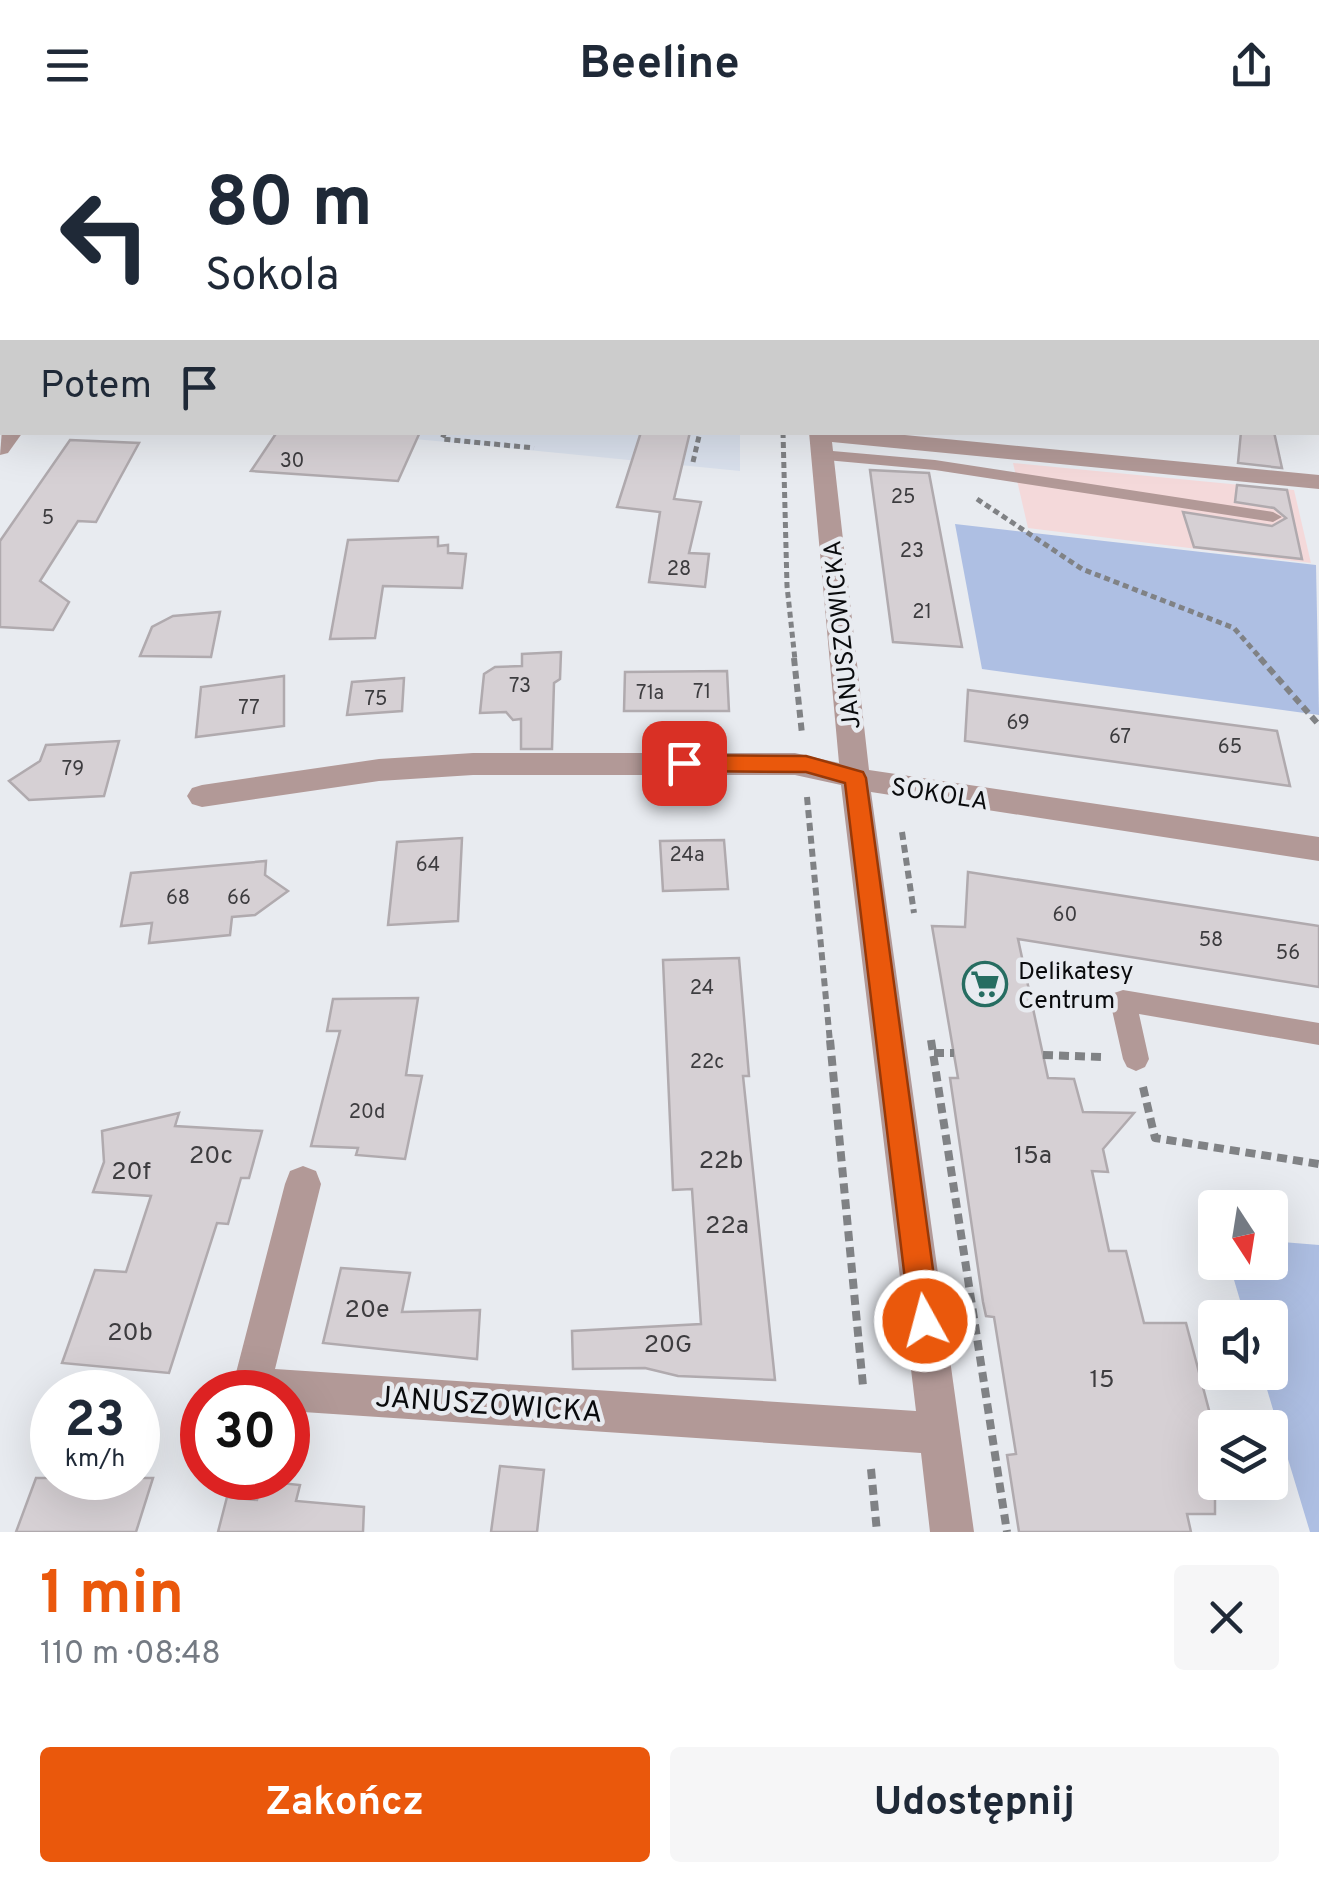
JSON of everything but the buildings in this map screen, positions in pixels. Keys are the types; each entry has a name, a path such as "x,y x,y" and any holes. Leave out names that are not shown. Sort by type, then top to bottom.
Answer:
{"street":[{"path":"820,440 1319,482"},
{"name":"JANUSZOWICKA","path":"820,440 855,778 952,1532"},
{"name":"SOKOLA","path":"202,796 320,777 474,764 806,764 855,778 1319,849"},
{"name":"JANUSZOWICKA","path":"303,1184 250,1388 939,1432"}],"lane":[{"path":"820,440 1182,507 1273,518"},
{"path":"1136,1059 1124,1001 1319,1034"}],"path":[{"path":"444,435 442,439 534,448"},
{"path":"692,462 699,435"},
{"path":"783,435 788,586 878,1532"},
{"path":"928,463 937,473 1082,569 1234,628 1319,725"},
{"path":"934,1052 954,1053"},
{"path":"1043,1055 1136,1059 1154,1138 1319,1164"},
{"path":"939,1078 1007,1532"}],"shaded area":[{"path":"368,435 740,435 740,471"},
{"path":"1013,463 1294,490 1311,563 1028,528"},
{"path":"955,524 1316,565 1319,715 982,669"},
{"path":"1288,1242 1319,1245 1319,1532 1310,1532 1288,1459 1288,1410 1273,1410 1267,1390 1288,1390 1288,1300 1240,1300 1234,1280 1288,1280"}],"place":[{"name":"Delikatesy Centrum","path":"985,984"}],"route":[{"path":"684,763 806,764 855,778 925,1321"}]}
